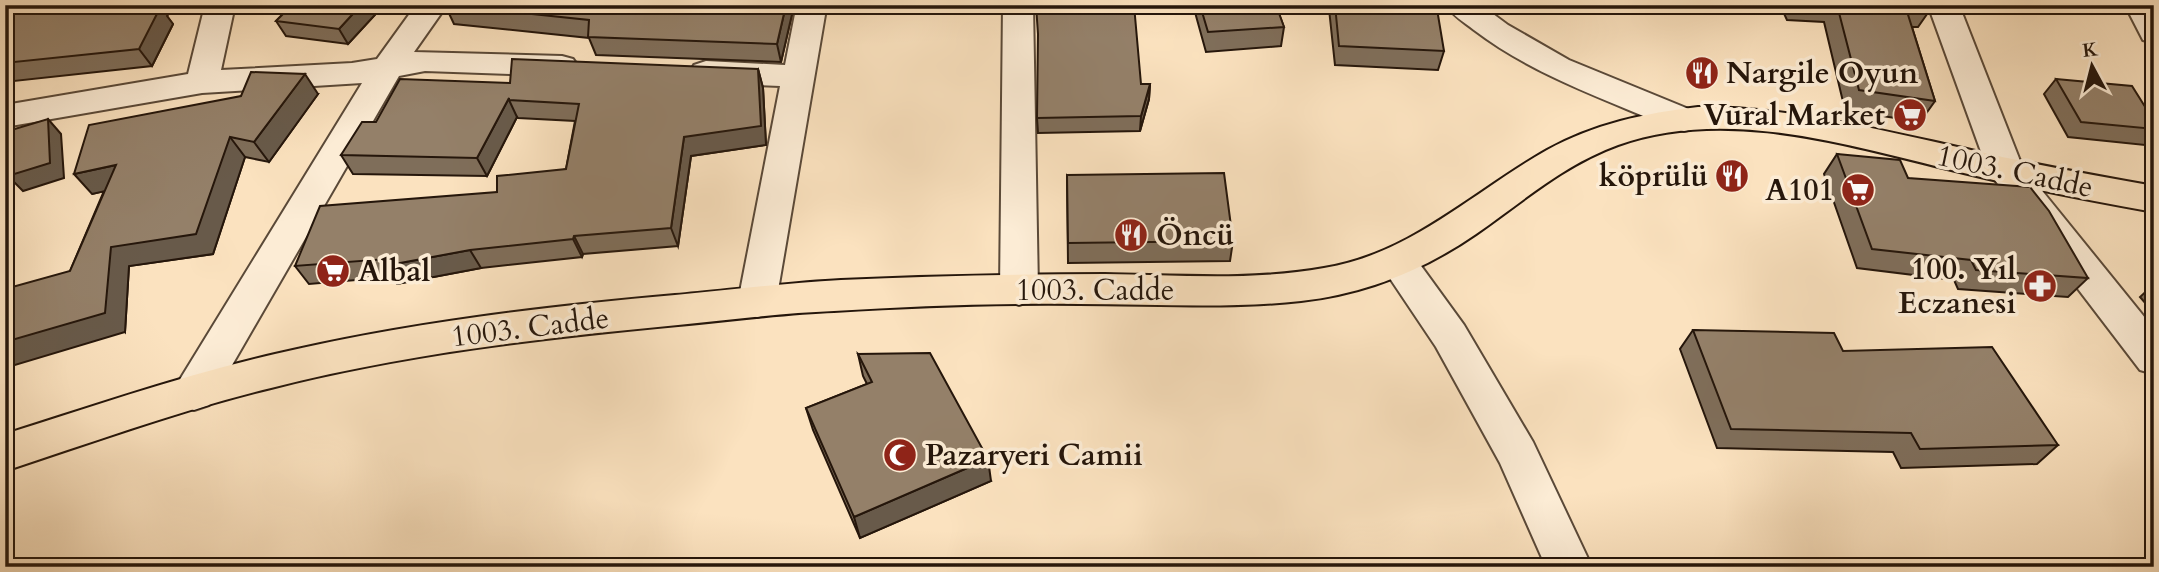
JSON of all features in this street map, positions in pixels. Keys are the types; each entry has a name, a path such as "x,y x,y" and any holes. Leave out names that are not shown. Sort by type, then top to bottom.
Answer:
{"main road":[{"name":"1003. Cadde","path":"5,453 194,393 310,363 447,338 601,317 838,295 1019,290 1237,289 1310,285 1351,278 1398,261 1438,241 1567,154 1608,136 1706,117 1757,117 1829,130 2006,171 2154,200"}],"street":[{"path":"202,82 220,5"},
{"path":"194,393 387,68 432,5"},
{"path":"757,302 800,75 810,9 808,5"},
{"path":"1018,5 1019,290"},
{"path":"1461,5 1497,32 1559,67 1684,120"},
{"path":"1943,5 1951,19 2006,171 2154,358"},
{"path":"2140,5 2154,33"},
{"path":"5,117 202,82 352,74 425,61 592,68"},
{"path":"675,71 800,75"},
{"path":"1398,261 1450,335 1518,455 1569,567"}],"building":[{"path":"5,5 161,6 139,49 5,63"},
{"path":"292,5 361,5 339,29 276,21"},
{"path":"445,5 786,5 777,44 588,37 589,20"},
{"path":"1036,5 1134,5 1141,84 1150,84 1141,116 1037,118"},
{"path":"1200,5 1276,5 1284,27 1208,32"},
{"path":"1335,5 1404,5 1437,9 1444,51 1339,46"},
{"path":"1837,5 1905,5 1935,101 1859,90"},
{"path":"512,59 758,69 761,126 684,137 671,228 574,236 573,239 470,250 384,266 386,259 295,266 320,206 497,192 497,176 566,169 579,104 509,98 477,158 341,155 362,122 376,122 400,79 510,83"},
{"path":"251,72 305,74 254,142 230,137 196,234 111,247 105,313 5,342 5,289 70,271 116,165 74,174 89,125 241,96"},
{"path":"2056,79 2132,86 2154,121 2154,129 2081,122"},
{"path":"48,119 50,163 8,176 8,131"},
{"path":"1837,154 1900,160 1908,178 2030,187 2049,211 2088,278 1976,270 1971,260 1872,249"},
{"path":"1224,173 1233,241 1068,243 1067,175"},
{"path":"1693,330 1834,333 1843,351 1992,347 2058,445 1920,449 1911,433 1731,429"},
{"name":"Pazaryeri Camii","path":"930,353 988,459 854,517 806,408 872,382 858,354"}],"place":[{"name":"Nargile Oyun","path":"1702,73"},
{"name":"Vural Market","path":"1910,115"},
{"name":"köprülü","path":"1732,176"},
{"name":"A101","path":"1858,190"},
{"name":"Öncü","path":"1131,235"},
{"name":"Albal","path":"333,271"},
{"name":"100. Yıl Eczanesi","path":"2040,286"},
{"name":"Pazaryeri Camii","path":"900,455"}]}
